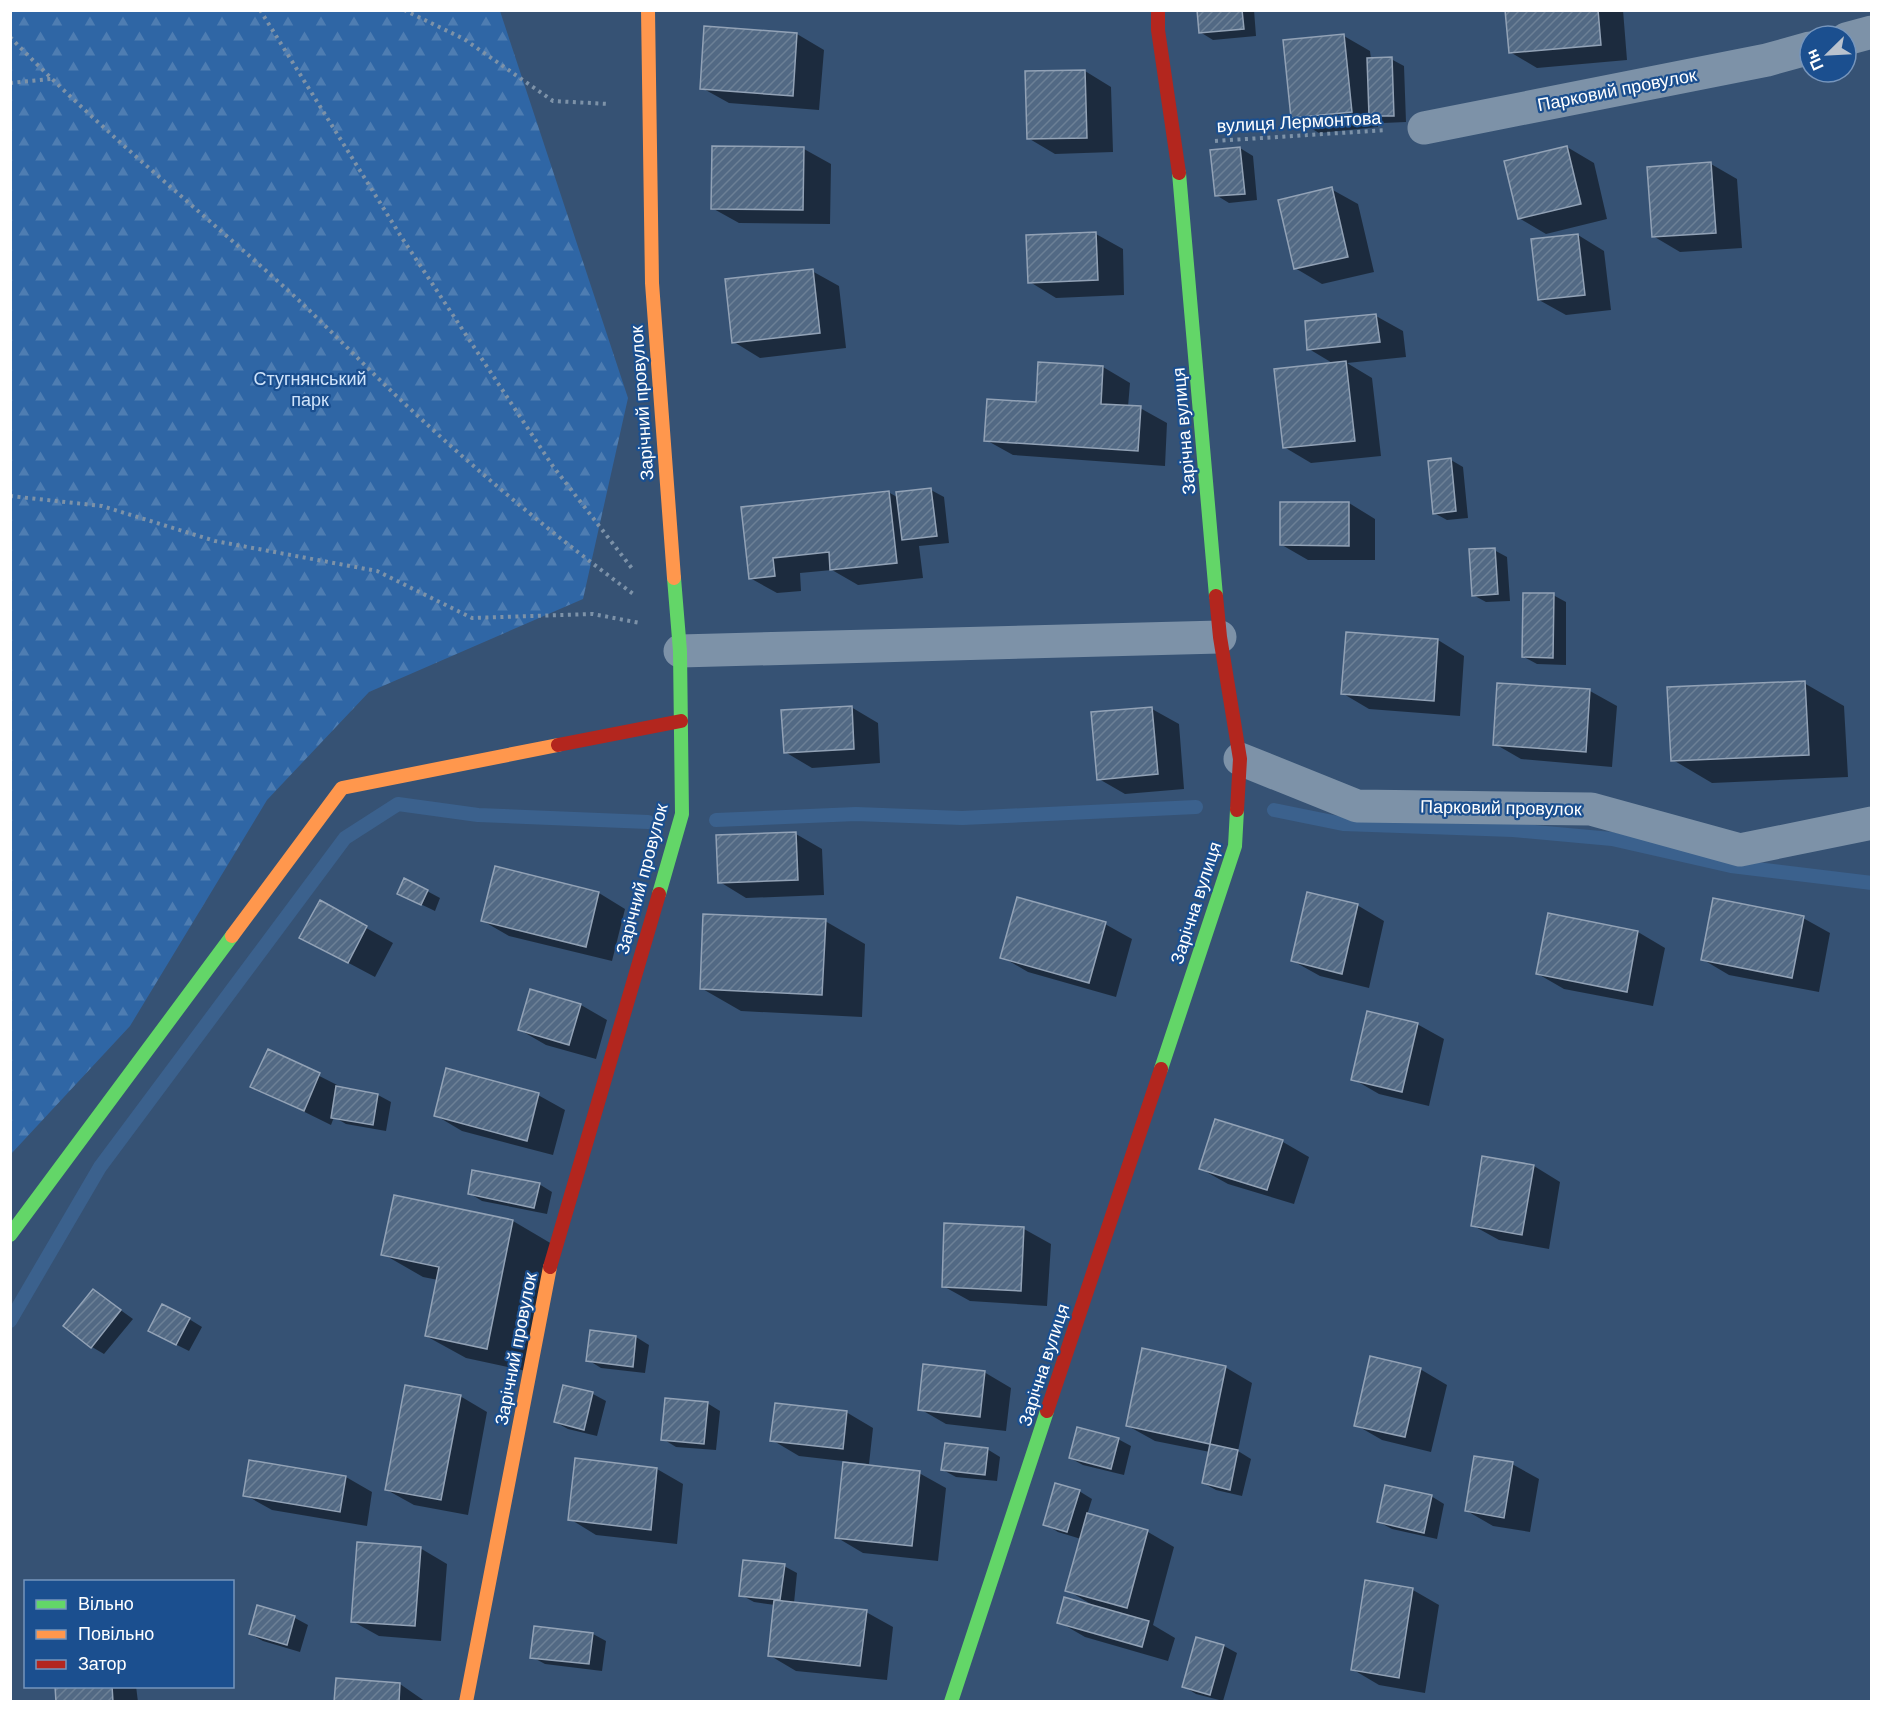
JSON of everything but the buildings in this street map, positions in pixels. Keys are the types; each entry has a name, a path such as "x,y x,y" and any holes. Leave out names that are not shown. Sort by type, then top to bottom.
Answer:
{"street":[{"name":"Зарічний провулок","path":"466,1701 548,1275 682,814 678,636 652,283 648,10"},
{"name":"Зарічна вулиця","path":"951,1701 1235,846 1240,759 1220,637 1176,143 1158,30 1158,10"},
{"name":"Парковий провулок","path":"1424,128 1767,60 1798,51"},
{"path":"678,636 1220,637"},
{"path":"10,1235 342,788 681,721"},
{"name":"Парковий провулок","path":"1240,759 1357,806 1591,809 1740,850 1872,823"},
{"path":"1813,835 1872,844"}],"path":[{"path":"260,10 402,238 552,465 640,578"},
{"path":"404,10 464,39 553,101 649,105"},
{"path":"10,37 51,79 175,194 292,294 420,418 678,636"},
{"path":"10,83 51,79"},
{"name":"вулиця Лермонтова","path":"1176,143 1424,128"},
{"path":"10,496 102,506 215,541 377,571 472,618 593,614 678,636"}],"green space":[{"name":"Стугнянський парк","path":"11,10 500,11 628,398 583,599 369,692 267,800 130,1026 11,1154"}],"waterway":[{"path":"10,1321 100,1167 345,838 398,804 478,815 648,822"},
{"path":"716,820 856,814 962,818 1196,807"},
{"path":"1274,810 1343,824 1513,830 1612,839 1731,866 1872,883"}],"traffic: fast":[{"path":"1179,173 1216,596"},
{"path":"659,894 682,814 680,651 674,578"},
{"path":"1161,1069 1235,846 1237,810"},
{"path":"10,1235 232,936"},
{"path":"951,1702 1047,1411"}],"traffic: slow":[{"path":"648,10 652,283 674,578"},
{"path":"232,936 342,788 558,745"},
{"path":"466,1702 550,1267"}],"traffic: jam":[{"path":"1158,10 1158,30 1179,173"},
{"path":"1216,596 1220,637 1240,759 1237,810"},
{"path":"558,745 681,721"},
{"path":"550,1267 659,894"},
{"path":"1047,1411 1161,1069"}]}
